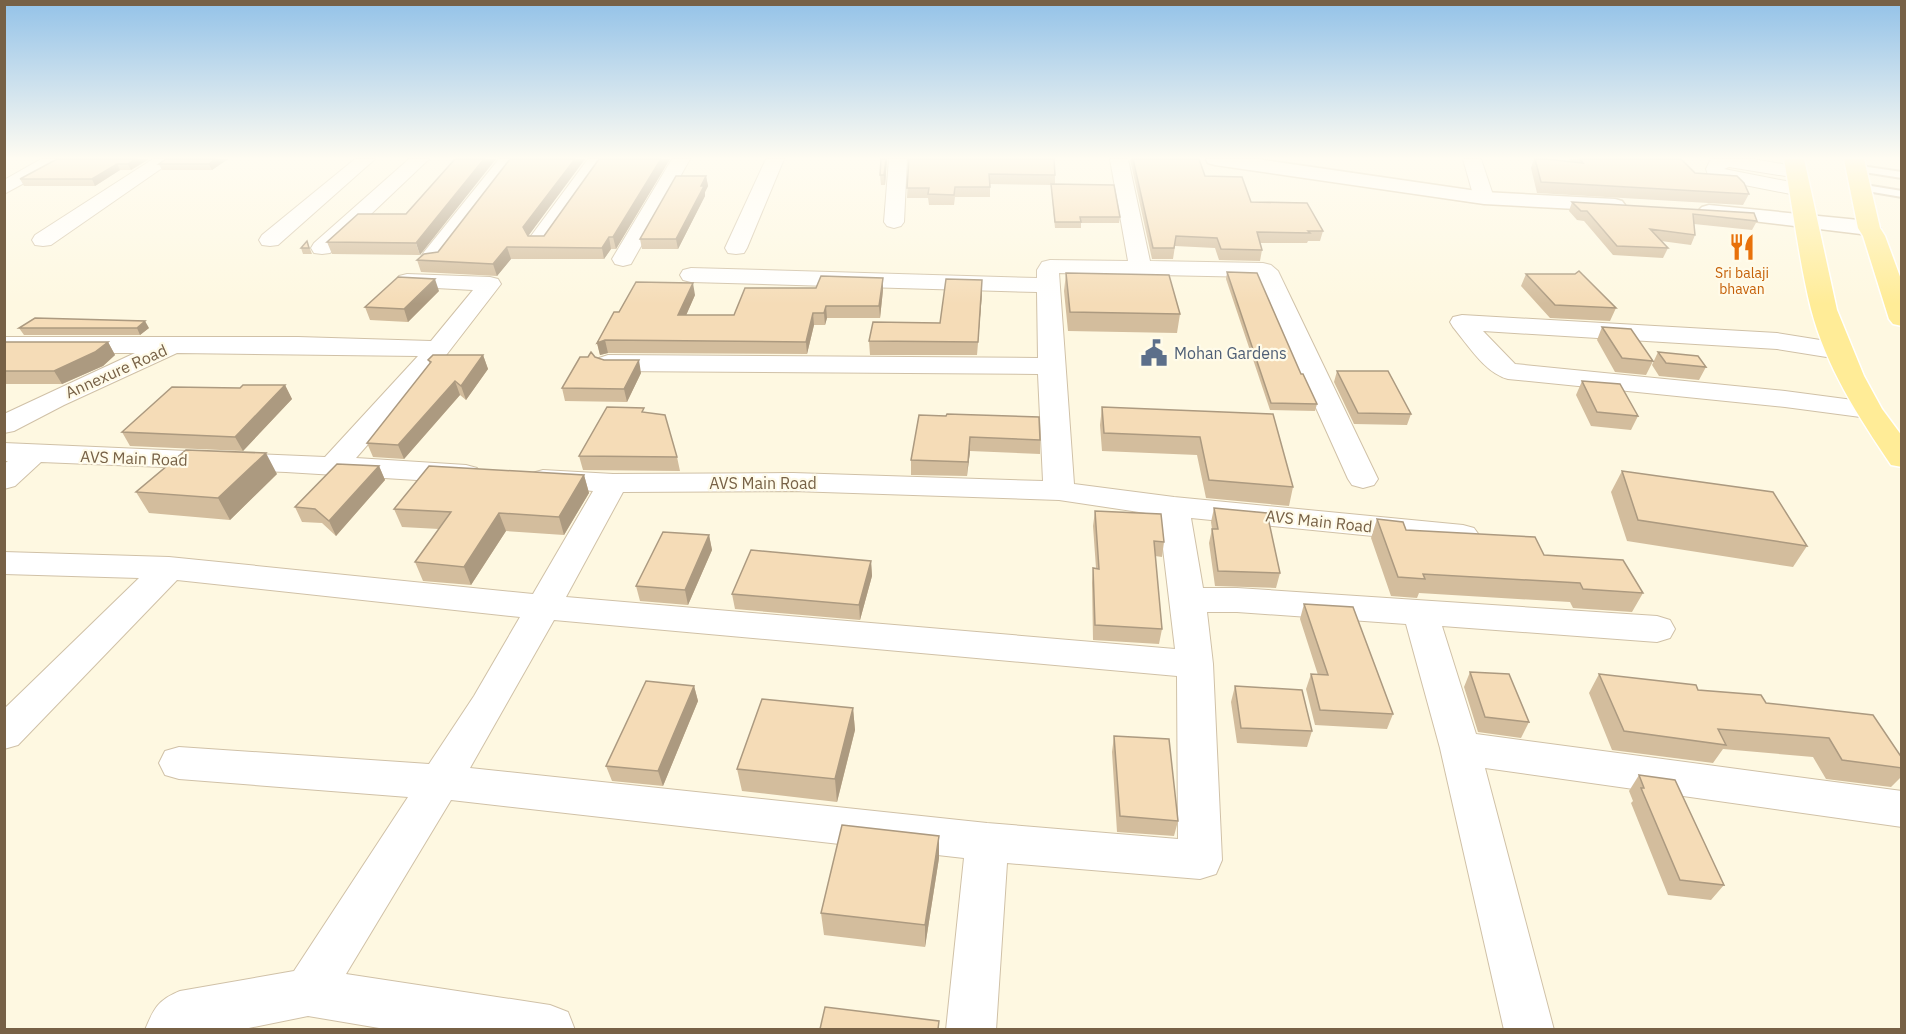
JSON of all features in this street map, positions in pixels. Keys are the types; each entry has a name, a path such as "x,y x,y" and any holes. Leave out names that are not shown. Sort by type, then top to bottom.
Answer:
{"main road":[{"path":"1803,207 1824,310 1839,351 1868,410 1902,458"},
{"path":"1864,207 1869,228 1897,295 1902,319"}],"street":[{"path":"43,240 93,207"},
{"path":"270,240 309,207"},
{"path":"322,248 367,207"},
{"path":"432,257 471,207"},
{"path":"539,240 562,207"},
{"path":"623,258 653,207"},
{"path":"736,248 754,207"},
{"path":"894,222 895,207"},
{"path":"1128,207 1140,266"},
{"path":"1685,209 1805,219 1869,228"},
{"path":"1059,491 1051,366 1048,270 1050,267 1257,268 1276,274 1362,479"},
{"path":"691,275 1049,285"},
{"path":"333,466 438,350 490,284 406,281"},
{"path":"1839,351 1777,341 1462,322 1497,362 1508,371 1785,399 1868,410"},
{"name":"Annexure Road","path":"4,345 173,345"},
{"path":"173,345 438,350"},
{"name":"Annexure Road","path":"4,425 54,399 173,345"},
{"path":"608,363 1051,366"},
{"path":"4,480 18,453"},
{"name":"AVS Main Road","path":"18,453 333,466 613,483 793,482 1059,491 1174,507 1496,538"},
{"path":"308,992 488,706 613,483"},
{"path":"179,763 440,782 987,842 1200,860 1195,664 1174,507"},
{"path":"4,563 169,568 544,607 1195,664"},
{"path":"4,734 169,568"},
{"path":"1188,600 1237,600 1657,629"},
{"path":"1420,612 1460,748 1529,1029"},
{"path":"1460,748 1902,809"},
{"path":"971,1029 987,842"},
{"path":"170,1029 180,1016 308,992 550,1029"}],"building":[{"path":"412,207 445,207 416,243 327,242 358,214 406,214"},
{"path":"473,207 538,207 523,227 528,236 544,236 565,207 631,207 613,237 609,237 602,248 507,247 493,264 417,260 424,254 438,252"},
{"path":"658,207 693,207 676,239 640,239"},
{"path":"1053,207 1118,207 1120,217 1080,217 1081,222 1055,222"},
{"path":"1144,207 1309,207 1323,231 1308,231 1310,233 1257,232 1262,250 1221,249 1217,238 1176,236 1174,248 1153,248"},
{"path":"1577,207 1659,207 1754,213 1757,221 1693,214 1695,235 1650,229 1668,248 1617,246 1587,211 1581,211"},
{"path":"307,241 309,248 301,248"},
{"path":"1579,271 1616,308 1555,305 1526,274 1575,274"},
{"path":"1227,272 1257,273 1301,374 1317,404 1271,403"},
{"path":"1066,273 1169,275 1180,314 1070,312"},
{"path":"821,276 883,278 879,306 826,306 824,313 813,313 806,342 605,340 597,343 614,312 619,312 636,282 693,283 678,315 734,315 745,288 816,288"},
{"path":"398,277 435,279 404,309 365,307"},
{"path":"946,279 982,280 978,342 869,341 873,322 940,323"},
{"path":"35,318 145,321 137,328 19,328"},
{"path":"1602,327 1631,329 1653,361 1622,358"},
{"path":"4,342 108,342 95,352 54,371 4,371"},
{"path":"591,352 595,357 604,360 639,360 624,389 562,388 580,357 588,357"},
{"path":"1658,352 1698,356 1706,367 1666,363"},
{"path":"433,355 483,355 461,386 455,381 398,445 367,443 431,362 428,360"},
{"path":"1337,371 1388,371 1411,414 1358,413"},
{"path":"1582,381 1620,384 1638,416 1597,412"},
{"path":"243,385 285,385 235,437 122,432 172,387 240,388"},
{"path":"607,407 644,408 642,412 665,415 677,457 579,456"},
{"path":"1102,407 1273,414 1293,487 1209,480 1200,437 1104,433"},
{"path":"947,414 1039,417 1040,440 970,437 968,462 911,460 919,415 946,416"},
{"path":"186,450 266,453 218,498 136,492"},
{"path":"337,464 379,466 329,521 315,509 295,507"},
{"path":"429,466 584,475 559,517 499,513 464,567 415,562 451,512 394,509"},
{"path":"1622,471 1773,492 1807,546 1638,520"},
{"path":"1214,508 1267,513 1280,573 1218,571 1212,529 1218,529"},
{"path":"1095,511 1161,514 1164,542 1154,541 1162,629 1095,625 1093,568 1099,569"},
{"path":"1377,519 1403,522 1406,530 1535,537 1544,555 1623,560 1643,593 1583,589 1580,583 1423,574 1425,579 1398,577"},
{"path":"663,532 709,535 685,590 636,586"},
{"path":"751,550 871,561 859,605 732,594"},
{"path":"1304,604 1353,607 1393,714 1320,710 1311,674 1328,675"},
{"path":"1470,672 1509,674 1529,722 1485,717"},
{"path":"1599,674 1696,685 1698,690 1761,695 1766,703 1873,715 1902,758 1902,768 1842,760 1829,738 1718,729 1726,745 1624,731"},
{"path":"646,681 694,686 658,771 606,766"},
{"path":"1235,686 1302,690 1312,731 1241,728"},
{"path":"762,699 853,708 835,779 737,769"},
{"path":"1114,736 1169,739 1178,821 1120,816"},
{"path":"1639,775 1675,780 1724,885 1680,880 1641,788 1644,788"},
{"path":"842,825 939,836 925,925 821,913"},
{"path":"825,1007 939,1021 938,1029 820,1029"}],"place":[{"name":"Sri balaji bhavan","path":"1742,247"},
{"name":"Mohan Gardens","path":"1154,353"}]}
